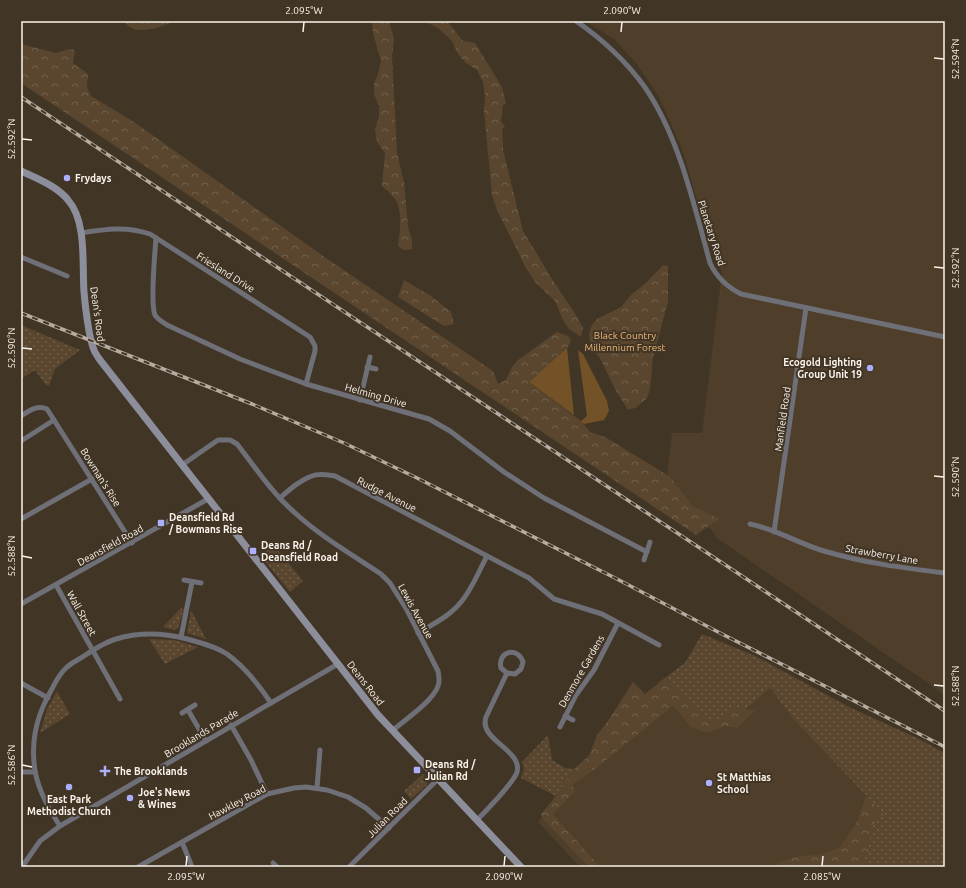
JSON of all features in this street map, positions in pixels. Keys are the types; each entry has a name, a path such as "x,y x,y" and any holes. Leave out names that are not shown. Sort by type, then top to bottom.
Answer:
{"street":[{"name":"Planetary Road","path":"576,21 605,43 624,62 644,86 654,102 676,148 710,263 718,276 731,289 741,294 945,337"},
{"name":"Dean's Road","path":"21,171 54,188 68,200 76,214 81,232 84,293 94,350 100,360 208,500"},
{"name":"Friesland Drive","path":"81,232 114,228 135,229 150,234 288,321 310,337 315,346 306,384"},
{"name":"Helming Drive","path":"156,238 154,260 154,310 159,319 167,325 240,359 306,384 428,419 450,431 504,472 544,498 647,552"},
{"path":"21,257 68,276"},
{"name":"Manfield Road","path":"774,532 806,308"},
{"path":"360,400 370,357"},
{"path":"368,367 376,369"},
{"name":"Bowman's Rise","path":"21,416 31,409 42,407 47,409 132,543"},
{"path":"21,441 54,420"},
{"name":"Lewis Avenue","path":"182,465 218,440 230,440 237,444 293,512 311,527 381,574 390,583 407,610 438,671 438,685 431,698 393,730"},
{"name":"Rudge Avenue","path":"280,498 291,488 313,475 335,476 487,556"},
{"path":"21,520 92,479"},
{"name":"Deansfield Road","path":"21,604 208,500"},
{"name":"Deans Road","path":"208,500 378,715 521,867"},
{"name":"Strawberry Lane","path":"750,524 823,551 860,561 945,573"},
{"path":"644,560 650,542"},
{"path":"418,633 440,620 461,603 487,556 529,578 554,599 593,611 660,645"},
{"path":"184,580 201,583"},
{"path":"181,637 192,582"},
{"name":"Wall Street","path":"56,585 120,699"},
{"name":"Denmore Gardens","path":"560,727 576,695 594,670 618,623"},
{"path":"60,826 44,800 35,772 34,736 40,710 58,678 66,668 93,650 115,639 136,635 159,634 181,637 210,646 227,654 251,676 271,703"},
{"path":"509,652 516,653 523,662 521,669 514,674 507,673 501,668 501,660 505,654 509,652"},
{"name":"Brooklands Parade","path":"22,867 40,841 60,826 338,664"},
{"path":"477,820 514,778 518,769 515,760 487,731 484,724 486,716 507,673"},
{"path":"21,684 48,698"},
{"path":"182,713 195,706"},
{"path":"188,710 206,740"},
{"path":"565,716 573,720"},
{"path":"231,725 251,760 267,794"},
{"path":"317,788 320,750"},
{"path":"21,772 35,772"},
{"name":"Julian Road","path":"349,867 438,779"},
{"name":"Hawkley Road","path":"138,867 267,794 294,788 317,788 338,793 357,802 374,814 389,828"},
{"path":"182,842 192,867"}],"shaded area":[{"path":"585,21 945,21 945,695 718,539 667,474 672,433 702,433 722,272 706,232 683,152 658,95 635,62 614,39"},
{"path":"567,348 574,415 529,382"},
{"path":"578,350 583,354 607,401 609,411 604,420 584,424 581,421 587,416"},
{"name":"St Matthias School","path":"663,687 770,688 794,720 884,814 829,867 580,867 538,822 574,769"}],"green space":[{"path":"124,21 175,21 148,30 141,30 128,26"},
{"path":"372,21 389,21 394,39 392,57 397,153 404,182 408,227 412,240 412,249 404,250 398,246 400,235 400,216 398,204 394,197 382,186 385,153 377,142 375,130 379,117 379,106 374,94 374,84 381,61 373,33"},
{"name":"Black Country Millennium Forest","path":"424,21 447,21 463,41 475,43 502,87 506,104 503,105 501,121 505,127 502,129 503,150 523,231 583,328 581,337 569,329 563,320 555,301 535,282 526,268 497,210 492,195 484,111 485,96 483,82 477,70 466,63 458,54 452,41 438,28"},
{"name":"Black Country Millennium Forest","path":"21,44 56,53 69,49 75,50 73,63 88,74 87,87 91,96 134,122 326,258 493,371 498,384 506,380 512,367 518,360 557,332 568,336 571,341 567,348 529,382 581,421 590,432 605,437 669,476 693,506 719,519 696,535 21,83"},
{"name":"Black Country Millennium Forest","path":"663,265 668,266 668,302 653,357 650,389 647,398 637,407 628,410 590,343 589,334 592,325 597,319 621,307 632,294 645,284"},
{"path":"404,280 431,296 451,312 454,324 444,326 398,297"},
{"path":"21,325 80,350 55,369 49,386 46,385 35,370 21,379"},
{"path":"273,544 303,581 290,592 260,555"},
{"path":"181,608 184,609 178,628 175,630 163,627"},
{"path":"191,610 206,639 187,633"},
{"path":"702,634 755,656 849,707 919,739 945,753 945,867 829,867 884,814 794,720 770,688 726,726 698,724 658,683 685,663"},
{"path":"149,639 174,640 198,647 165,664"},
{"path":"665,678 703,718 717,720 736,707 755,711 737,728 726,726 707,733 691,727 673,706 600,765 572,785 575,791 553,814 600,867 589,867 543,819 541,814 556,796 574,769 589,756 597,735 608,721 633,682 645,694"},
{"path":"57,691 70,714 40,733 47,709"},
{"path":"548,735 552,760 565,768 574,769 556,796 521,778 524,769 522,762"},
{"path":"423,774 428,779 427,785 411,799 404,791"},
{"path":"866,796 884,814 872,826 868,852 860,867 773,867 781,861 801,856 820,855 839,848 857,822"}],"railway":[{"path":"21,97 945,711"},
{"path":"21,313 252,404 344,443 417,478 617,579 945,747"}],"place":[{"name":"Frydays","path":"67,178"},
{"name":"Ecogold Lighting Group Unit 19","path":"870,368"},
{"name":"Deansfield Rd / Bowmans Rise","path":"161,523"},
{"name":"Deans Rd / Deansfield Road","path":"253,551"},
{"name":"Deans Rd / Julian Rd","path":"417,770"},
{"name":"The Brooklands","path":"105,771"},
{"name":"St Matthias School","path":"709,783"},
{"name":"East Park Methodist Church","path":"69,787"},
{"name":"Joe's News & Wines","path":"130,798"}]}
